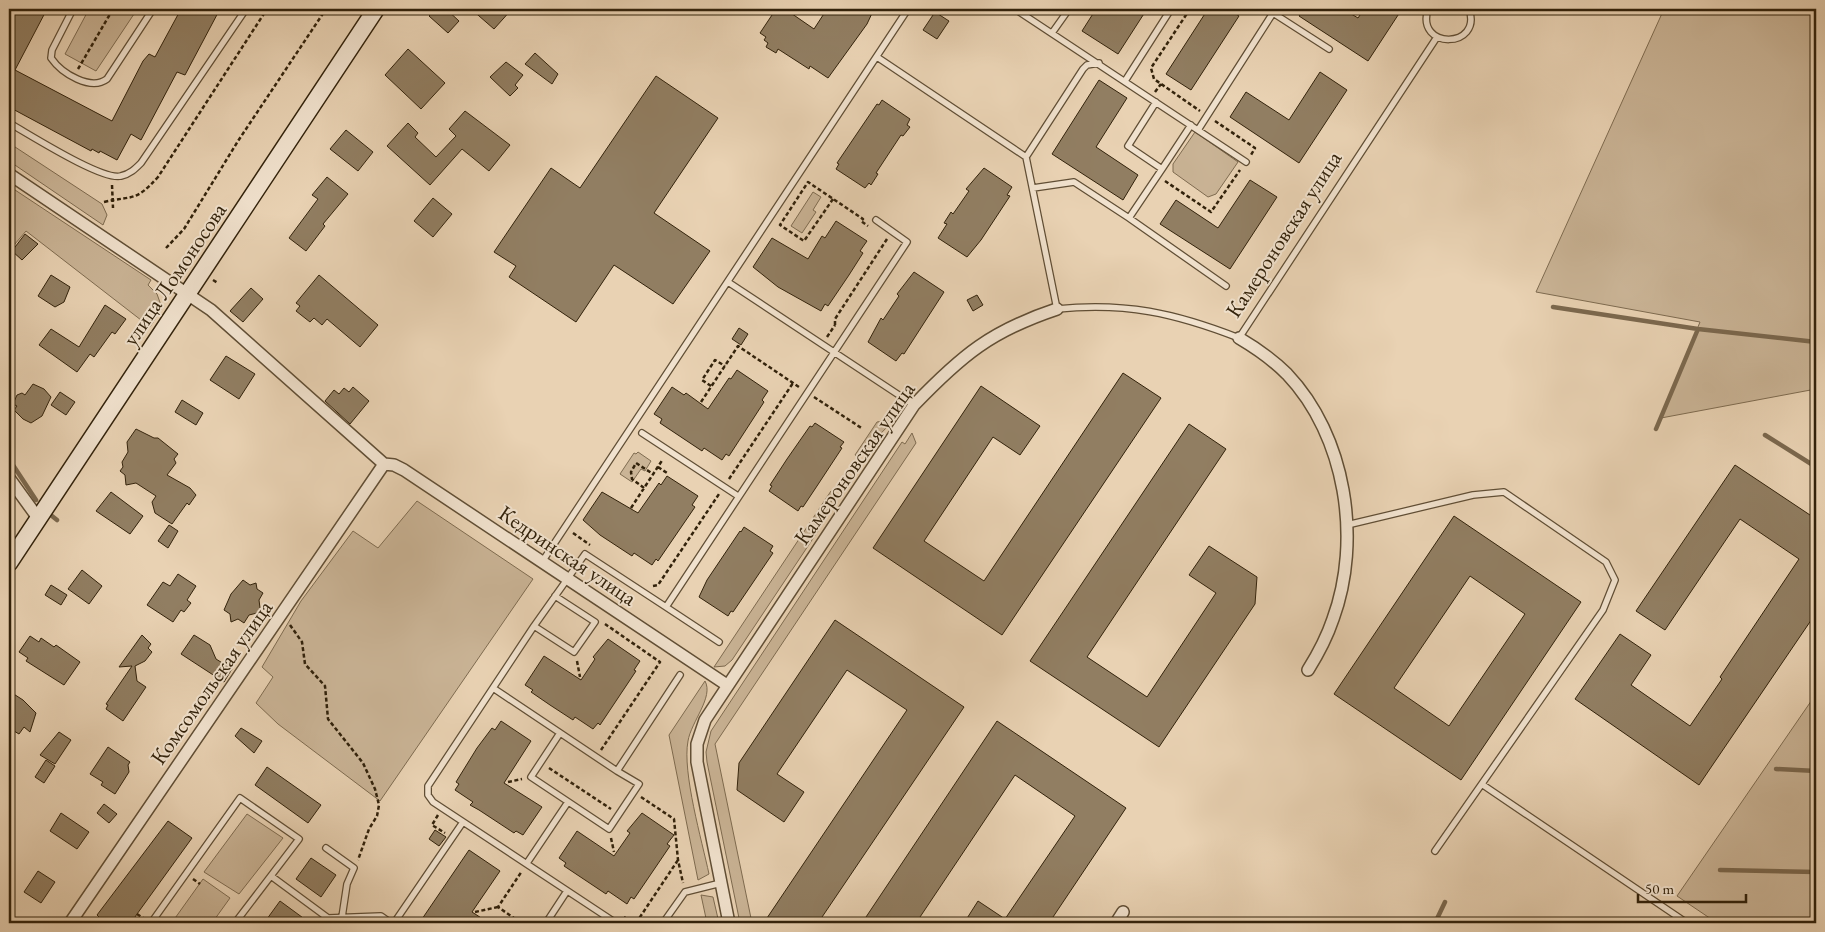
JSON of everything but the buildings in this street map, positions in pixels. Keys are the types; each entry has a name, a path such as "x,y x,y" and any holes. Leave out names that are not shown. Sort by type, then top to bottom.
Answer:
{"street":[{"name":"улица Ломоносова","path":"9,563 376,9"},
{"path":"9,174 211,310 384,464"},
{"name":"Камероновская улица","path":"729,923 697,753 705,720 914,405 958,362 994,335 1021,321 1057,309"},
{"path":"1238,338 1262,352 1288,375 1310,405 1330,444 1338,468 1347,512 1345,569 1334,618 1308,670"},
{"name":"Кедринская улица","path":"384,464 394,465 404,470 727,685"},
{"name":"Комсомольская улица","path":"70,923 384,464"},
{"path":"9,478 38,518"},
{"path":"1116,923 1123,912"}],"lane":[{"path":"73,9 52,50 51,58 56,65 90,85 100,84 107,79 153,9"},
{"path":"9,123 96,171 120,177 132,172 141,163 246,9"},
{"path":"542,562 908,9"},
{"path":"1014,9 1099,63 1246,162"},
{"path":"1052,33 1069,9"},
{"path":"1124,81 1171,9"},
{"path":"1428,9 1427,25 1436,37 1451,40 1464,34 1471,21 1469,9"},
{"path":"1198,130 1272,13 1329,49"},
{"name":"Камероновская улица","path":"1057,309 1086,306 1150,310 1199,322 1238,338 1436,37"},
{"path":"877,57 1026,157 1057,309"},
{"path":"1026,157 1083,69 1087,65 1099,63"},
{"path":"1154,100 1128,146 1162,169"},
{"path":"1128,218 1191,125"},
{"path":"1033,188 1074,182 1226,286"},
{"path":"666,607 907,242 876,220"},
{"path":"728,282 914,405"},
{"path":"642,433 738,496"},
{"path":"1347,525 1473,495 1504,492 1606,562 1615,580 1603,610 1483,785 1435,851"},
{"path":"616,923 442,809 428,795 428,786 492,688 556,596 566,578 585,554 719,642"},
{"path":"534,626 574,652 594,622 556,596"},
{"path":"618,771 680,675"},
{"path":"492,688 638,784 609,829 531,777 560,733"},
{"path":"1483,785 1687,923"},
{"path":"151,923 240,798 299,839 235,923"},
{"path":"527,864 568,802"},
{"path":"270,876 326,921 342,917 381,916 393,923 463,822"},
{"path":"326,848 354,868 347,884 342,917"},
{"path":"663,923 685,892 721,883"},
{"path":"546,923 567,891"}],"path":[{"path":"74,75 113,9"},
{"path":"104,202 132,199 146,190 158,177 267,9"},
{"path":"166,248 184,229 238,141 326,9"},
{"path":"1190,9 1151,68 1154,79 1200,111"},
{"path":"1254,9 1265,16"},
{"path":"1154,100 1161,84"},
{"path":"1157,176 1212,212 1256,148 1207,116"},
{"path":"112,176 113,208"},
{"path":"834,199 804,242 780,225 808,182 834,199 863,219 861,221 874,230"},
{"path":"835,325 835,320 888,240 881,235"},
{"path":"701,402 738,346 863,430"},
{"path":"711,386 702,380 715,360 725,366"},
{"path":"645,581 653,586 658,586 793,383"},
{"path":"810,406 815,398"},
{"path":"630,508 669,451"},
{"path":"644,488 632,479 631,472 636,463 653,474"},
{"path":"658,467 667,473"},
{"path":"573,533 591,545"},
{"path":"282,614 302,642 305,664 325,686 328,719 363,763 375,789 379,806 369,829 365,845 354,868"},
{"path":"596,757 660,662 604,624"},
{"path":"574,652 580,677"},
{"path":"577,663 582,655"},
{"path":"569,658 577,663"},
{"path":"593,745 601,750"},
{"path":"540,762 619,814"},
{"path":"508,782 531,777"},
{"path":"633,792 674,819 678,860 685,892"},
{"path":"442,809 432,825 452,838"},
{"path":"609,829 614,852"},
{"path":"618,913 634,923 678,860"},
{"path":"475,912 498,907 527,864"},
{"path":"514,866 529,875"},
{"path":"498,907 522,923"},
{"path":"137,914 143,918"}],"shaded area":[{"path":"89,9 120,9 134,14 96,71 65,54"},
{"path":"1664,9 1816,9 1816,389 1661,418 1700,322 1536,292"},
{"path":"1195,132 1238,162 1216,194 1208,197 1173,172 1173,164"},
{"path":"9,143 102,204 107,215 103,225 9,161"},
{"path":"9,186 151,280 148,285 157,294 162,308 150,327 26,231 9,251"},
{"path":"813,192 821,197 813,210 816,212 802,233 791,226"},
{"path":"883,421 889,425 858,457 855,455 877,422"},
{"path":"912,433 916,443 715,744 752,923 740,923 707,762 706,752 711,731 902,442 905,444"},
{"path":"638,452 651,461 645,471 641,469 632,482 620,474 634,453"},
{"path":"831,491 835,493 818,531 732,660 725,666 714,667"},
{"path":"417,501 533,579 380,801 278,724 256,703 273,677 262,667 301,601 353,531 378,548"},
{"path":"705,681 707,694 690,734 687,754 690,788 709,874 698,880 669,735"},
{"path":"1816,694 1816,923 1717,923 1677,896"},
{"path":"247,814 283,838 239,894 204,872"},
{"path":"203,879 230,898 212,923 176,923 173,921"},
{"path":"701,895 713,897 719,923 707,923"}],"waterway":[{"path":"1553,307 1698,329 1816,342"},
{"path":"1656,429 1698,329"},
{"path":"1765,435 1816,467"},
{"path":"9,459 36,500"},
{"path":"52,516 57,520"},
{"path":"1776,769 1816,771"},
{"path":"1720,870 1816,872"},
{"path":"1435,923 1445,902"}]}
